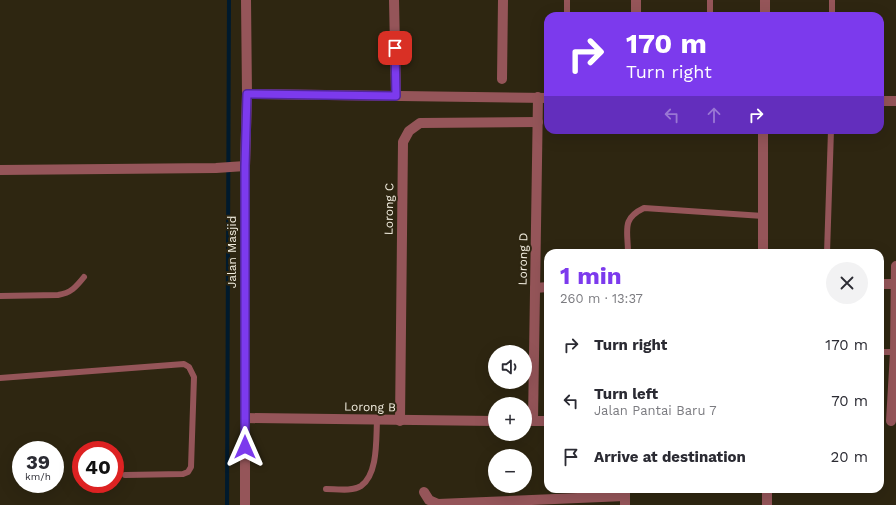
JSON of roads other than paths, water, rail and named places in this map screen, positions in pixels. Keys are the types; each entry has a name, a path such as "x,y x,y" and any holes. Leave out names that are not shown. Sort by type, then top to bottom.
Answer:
{"street":[{"name":"Jalan Masjid","path":"244,505 245,166 247,94 246,0"},
{"path":"394,0 396,96"},
{"path":"502,79 503,0"},
{"path":"636,0 636,12"},
{"path":"765,0 765,12"},
{"path":"247,94 543,97"},
{"name":"Lorong D","path":"530,397 535,288 538,122 543,97"},
{"path":"884,101 896,101"},
{"name":"Lorong C","path":"400,421 403,142 409,131 420,123 538,122"},
{"path":"763,134 763,249"},
{"path":"0,170 216,168 245,166"},
{"path":"893,421 896,266"},
{"path":"884,284 896,284"},
{"path":"535,288 544,287"},
{"name":"Lorong B","path":"245,418 488,421"},
{"path":"532,421 544,421"},
{"path":"424,492 429,500 438,504 625,497"},
{"path":"767,493 767,505"}],"lane":[{"path":"566,12 567,0"},
{"path":"710,0 710,12"},
{"path":"832,0 832,12"},
{"path":"827,249 831,134"},
{"path":"628,249 628,221 634,213 644,208 763,216"},
{"path":"0,296 58,295 67,293 75,289 84,277"},
{"path":"884,352 895,352"},
{"path":"0,378 184,364 190,367 194,378 191,467 188,472 183,474 125,475"},
{"path":"326,489 350,489 360,487 370,474 374,461 378,420"}],"waterway":[{"path":"227,505 229,0"}]}
